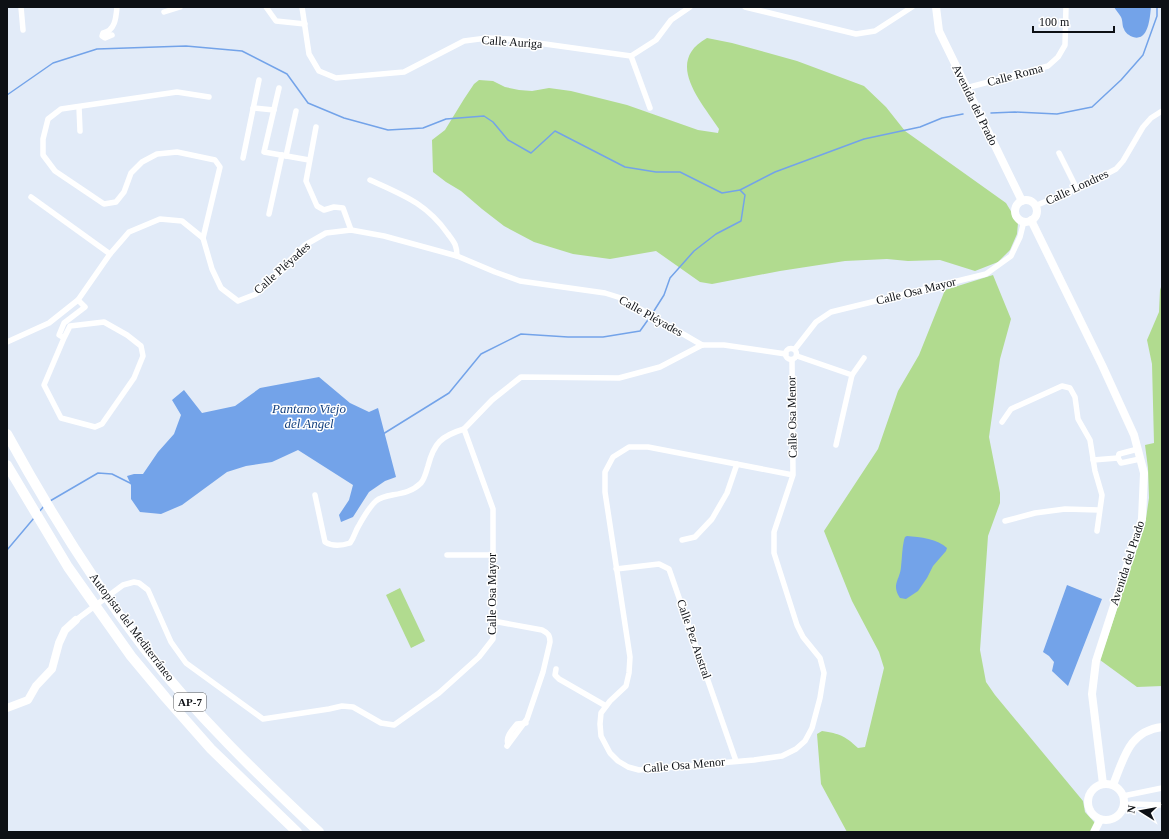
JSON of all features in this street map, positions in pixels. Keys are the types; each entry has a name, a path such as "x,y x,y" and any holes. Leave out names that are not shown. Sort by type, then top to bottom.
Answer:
{"highway":[{"name":"Autopista del Mediterráneo","path":"7,434 39,493 80,557 144,648 227,743 319,832"},
{"name":"Autopista del Mediterráneo","path":"7,464 68,566 131,656 212,749 297,832"}],"street":[{"path":"21,7 23,30"},
{"path":"112,35 105,38 102,36 103,33 110,30 116,19 117,7"},
{"path":"164,12 180,7"},
{"path":"266,7 276,21 305,24"},
{"name":"Calle Auriga","path":"302,7 309,54 319,71 336,78 404,72 464,41 487,38 509,39 631,56"},
{"path":"650,108 631,56 656,40 671,20 690,7"},
{"path":"745,7 856,34 875,30 912,7"},
{"name":"Avenida del Prado","path":"936,7 939,31 1022,201"},
{"name":"Calle Roma","path":"966,88 1048,66 1058,57 1065,45 1066,7"},
{"path":"243,158 259,80"},
{"path":"279,88 264,152 309,160"},
{"path":"7,342 49,323 78,300 110,254 129,232 160,219 182,221 203,238 220,167 215,160 177,152 157,154 142,162 131,173 124,192 116,202 104,204 55,171 42,155 43,139 48,119 61,109 177,92 209,97"},
{"path":"79,107 80,131"},
{"path":"253,108 274,110"},
{"path":"269,214 296,111"},
{"name":"Calle Londres","path":"1035,206 1116,169 1123,161 1143,127 1151,118 1162,111"},
{"path":"316,127 306,181 317,206 324,210 334,207 342,208 351,230"},
{"path":"1059,153 1076,187"},
{"path":"370,180 413,200 431,214 458,247 458,256"},
{"path":"31,198 110,254"},
{"path":"1022,201 1030,201 1035,206 1035,216 1027,221 1017,216 1015,212 1018,204 1022,201"},
{"name":"Avenida del Prado","path":"1027,221 1102,365 1134,435 1144,473 1142,519 1096,661 1092,694 1103,784"},
{"name":"Calle Osa Mayor","path":"795,349 816,322 831,312 986,274 1011,256 1027,221"},
{"name":"Calle Pléyades","path":"203,238 212,269 221,288 238,301 256,294 305,245 326,234 351,230 384,236 458,256 520,281 605,294 621,298 702,345"},
{"path":"64,338 59,335 64,323 84,307 78,300"},
{"path":"104,322 141,346 143,356 134,378 102,424 95,427 61,418 44,385 64,338 70,326 104,322"},
{"path":"315,495 325,542 336,546 350,543 364,517 376,500 405,493 418,486 425,477 432,452 443,437 464,429 492,400 521,377 619,378 660,367 702,345 724,345 786,354 788,358 794,358 852,375"},
{"path":"786,354 790,348 795,349 797,354 794,358"},
{"name":"Calle Osa Menor","path":"793,475 648,447 629,447 613,457 605,472 605,492 630,665 626,686 601,713 600,724 601,736 610,753 618,761 628,767 639,770 754,760 782,756 796,750 805,741 812,728 820,698 824,673 820,658 803,637 797,624 774,553 774,532 793,475 794,358"},
{"path":"836,445 852,375 864,358"},
{"path":"1002,422 1011,409 1062,386 1070,388 1076,397 1078,418 1090,440 1093,460 1102,495 1097,530"},
{"name":"Calle Osa Mayor","path":"76,620 123,585 134,582 144,586 148,590 171,642 186,663 263,719 342,706 353,707 381,723 394,725 439,693 479,657 493,639 493,509 464,429"},
{"path":"1118,458 1119,454 1138,449"},
{"path":"1093,460 1118,458"},
{"path":"1118,458 1121,463 1140,459"},
{"path":"682,540 695,537 712,519 727,493 737,464"},
{"path":"1005,521 1037,513 1065,510 1099,510"},
{"path":"447,555 492,555"},
{"name":"Calle Pez Austral","path":"616,569 659,564 669,569 736,761"},
{"path":"7,708 28,700 36,686 52,669 59,643 65,630 76,620"},
{"path":"493,621 542,630 548,633 550,637 543,672 526,723 507,745"},
{"path":"556,670 555,675 559,679 606,706"},
{"path":"1113,785 1125,756 1134,740 1146,731 1162,727"},
{"path":"1103,784 1113,785 1121,791 1123,796 1124,805 1122,811 1112,819 1106,821 1100,820 1090,811 1088,797 1096,786 1103,784"},
{"path":"1123,796 1162,788"},
{"path":"1124,805 1162,805"},
{"path":"1094,832 1100,820"}],"green space":[{"path":"707,38 732,43 797,61 864,86 886,107 905,131 1006,203 1018,223 1017,234 1010,250 998,262 975,271 940,260 908,261 887,259 845,261 780,271 712,284 700,282 656,251 610,259 573,254 534,242 504,226 461,191 433,172 432,140 445,130 474,84 479,80 493,81 505,87 519,90 532,91 549,88 571,91 627,105 698,130 718,133 719,129 696,94 690,82 687,70 688,58 694,48"},
{"path":"993,275 1011,319 1000,359 989,437 1000,493 1000,503 988,536 980,650 986,682 995,695 1083,801 1085,812 1095,823 1091,832 847,832 821,784 817,734 822,731 838,734 849,740 858,748 865,747 884,668 879,652 852,601 824,531 878,449 898,391 919,355 945,290"},
{"path":"1162,284 1162,686 1137,687 1100,660 1145,525 1149,498 1148,468 1145,445 1154,443 1152,364 1147,340 1159,312 1160,290"},
{"path":"400,588 425,641 411,648 386,595"}],"water":[{"path":"1114,7 1151,7 1148,27 1142,36 1138,38 1126,33 1123,28 1121,17"},
{"name":"Pantano Viejo del Angel","path":"319,377 350,403 369,412 378,408 396,477 385,481 369,492 353,517 341,522 339,515 349,500 353,485 298,450 272,462 246,466 227,472 182,505 161,514 140,512 131,499 131,485 127,476 143,474 158,452 174,434 181,415 172,400 184,390 202,413 235,406 260,388"},
{"path":"907,536 939,542 947,548 933,566 918,591 906,599 900,598 897,593 896,585 900,571 904,540"},
{"path":"1067,585 1102,599 1068,686 1052,671 1054,662 1043,652"}],"waterway":[{"path":"991,113 1015,112 1057,114 1092,107 1121,80 1143,55 1157,16 1157,7"},
{"path":"7,95 53,63 97,49 186,46 242,51 287,74 308,103 344,118 388,130 423,128 446,119 484,116 493,122 508,140 531,153 555,131 625,167 656,172 680,172 722,193 740,190 775,172 864,139 920,127 942,118 963,114"},
{"path":"652,314 664,295 670,278 694,251 716,234 741,221 745,195 740,190"},
{"path":"383,434 449,393 481,354 521,334 568,337 603,337 640,331 650,317"},
{"path":"50,501 98,473 112,474 132,484"},
{"path":"39,512 44,506"},
{"path":"7,550 34,518"}]}
